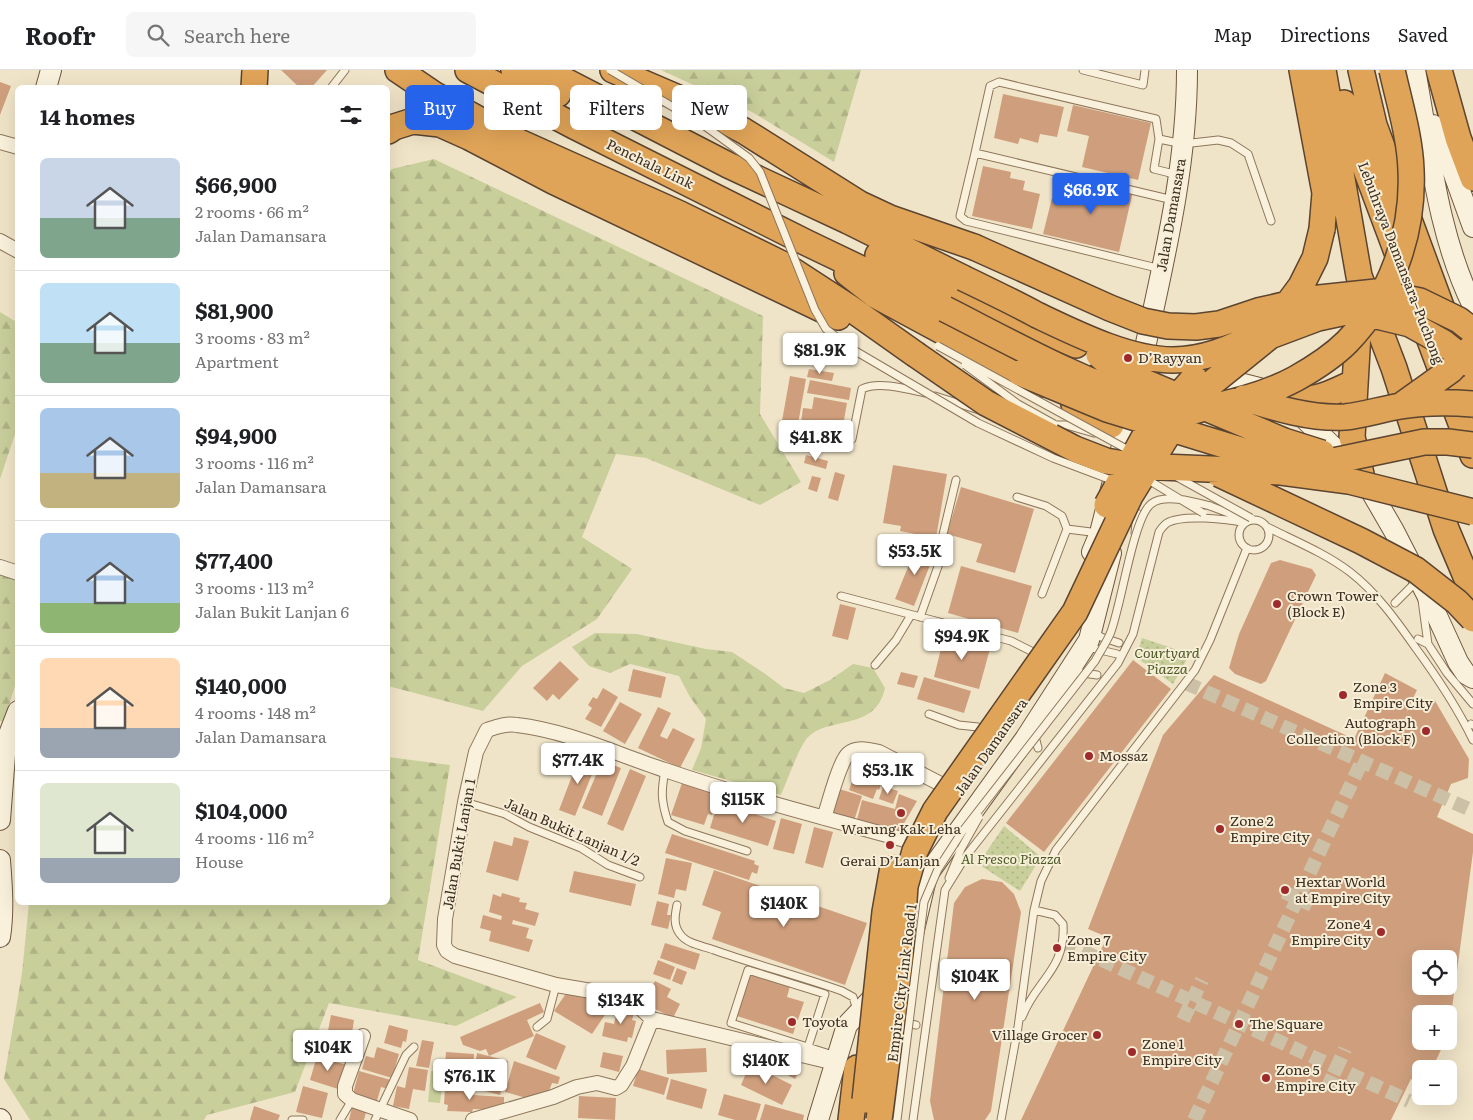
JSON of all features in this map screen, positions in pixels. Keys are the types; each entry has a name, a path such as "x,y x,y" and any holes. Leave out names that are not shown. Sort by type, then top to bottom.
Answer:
{"highway":[{"path":"254,85 255,70"},
{"path":"398,70 435,95 519,142 680,214 784,265 850,308 986,403 1075,449 1106,461 1137,466 1281,472 1349,481 1473,512"},
{"name":"Penchala Link","path":"514,70 640,136 813,234"},
{"path":"612,70 704,110 744,131 860,204 890,218 974,246 1110,308 1143,321 1168,326 1196,327 1219,324 1258,311 1310,299 1376,292 1420,301 1459,320 1473,331"},
{"path":"547,71 728,165 840,217 1102,345 1140,355 1173,360 1212,354 1234,346 1269,324 1302,286 1315,258 1322,229 1325,193 1302,70"},
{"path":"1323,70 1359,276 1358,355 1352,437 1361,474"},
{"name":"Lebuhraya Damansara–Puchong","path":"1336,70 1352,132 1473,455"},
{"name":"Lebuhraya Damansara–Puchong","path":"1361,70 1374,126 1473,393"},
{"path":"668,173 775,245 944,320 1045,360 1118,393 1183,412 1234,402 1276,389 1316,367 1346,343 1363,324 1386,289 1400,254 1410,208 1412,169 1392,70"},
{"path":"1439,70 1458,138 1473,178"},
{"name":"Penchala Link","path":"470,72 668,173 813,234"},
{"path":"390,130 413,121 440,124 553,181 915,354"},
{"path":"728,165 780,200 813,234 944,320 1020,373 1111,425 1361,541 1416,570 1457,602 1473,619"},
{"path":"1359,276 1394,368 1446,529 1473,593"},
{"path":"862,1120 887,895 898,849 905,832 921,806 1062,603 1081,557 1112,495 1148,430 1201,371 1243,336 1258,325 1310,299"},
{"path":"879,1120 900,959 905,886 915,851 935,811 1075,612 1130,496 1167,436 1213,382 1270,336 1318,318 1346,312 1381,317 1410,324 1444,342 1473,366"},
{"path":"944,320 1099,355 1126,359 1256,402 1311,415 1344,417 1378,412 1400,406 1458,402 1473,404"},
{"path":"1400,406 1451,370 1473,346"},
{"path":"1099,355 1116,370 1275,437 1421,487 1473,512"},
{"path":"1020,373 1107,410 1247,452 1289,461 1319,464 1424,442 1473,445"},
{"path":"1280,395 1298,400 1315,399 1355,382"},
{"path":"851,1120 858,1055 886,985"}],"street":[{"path":"47,85 51,70"},
{"name":"Jalan Damansara","path":"886,985 895,931 912,870 923,845 1000,738 1030,689 1077,593 1100,534 1143,359 1175,201 1183,144 1187,70"},
{"path":"1415,70 1449,243 1461,281 1473,306"},
{"path":"1420,98 1447,155 1473,227"},
{"path":"0,142 15,147"},
{"path":"0,241 15,249"},
{"path":"1143,359 1260,388 1280,395 1361,474 1394,531 1458,662 1471,684"},
{"name":"Jalan Damansara","path":"908,955 928,875 958,841 979,813 1069,672 1088,638 1133,483 1148,414 1143,359"},
{"path":"1148,414 1170,384 1190,370"},
{"path":"0,567 15,572"},
{"path":"0,820 3,741 15,717"},
{"name":"Jalan Bukit Lanjan 1","path":"556,985 455,956 444,946 445,919 465,802 476,752 487,730 514,724 565,735 665,770"},
{"path":"824,818 839,772 849,753 857,749 879,752 959,793"},
{"path":"665,770 824,818 923,845"},
{"path":"939,822 958,841"},
{"path":"0,860 3,900 3,922 0,937"},
{"path":"875,1120 889,1025 908,955"},
{"path":"556,985 621,996 634,1002 652,1019 836,1060"},
{"path":"818,1120 847,1025 886,985"},
{"path":"473,1120 544,1100 583,1085 597,1083 616,1088 622,1085 633,1066 652,1019"},
{"path":"363,1036 345,1086 345,1094 378,1115 410,1120"}],"lane":[{"path":"334,85 345,70"},
{"path":"612,70 702,124 750,158 760,172 814,310 826,329 852,349 978,423 1053,458 1122,484 1135,498 1137,514 1135,538"},
{"path":"1083,70 1143,85 1145,70"},
{"path":"1115,78 1116,70"},
{"path":"1162,269 966,221 960,216 990,86 999,82 1156,119 1159,138 1154,169 1179,175"},
{"path":"1159,138 1183,144 1218,140 1231,143 1248,154 1271,221"},
{"path":"975,153 1175,201"},
{"path":"944,320 1018,404 1069,433"},
{"path":"944,320 1249,520"},
{"path":"852,439 862,389 871,385 923,392 982,411 1040,425 1066,426 1124,442"},
{"path":"1094,448 1203,513"},
{"path":"920,617 941,558 940,547 956,480"},
{"path":"1017,497 1046,506 1062,516 1067,529 1042,594"},
{"name":"Empire City Link Road 1","path":"897,1120 924,902 938,869 962,832 1095,661 1110,633 1135,538 1143,517 1151,504 1167,498 1188,500 1249,520"},
{"path":"944,890 966,856 1118,663 1133,634 1159,532 1166,523 1178,519 1259,521 1350,572 1394,617 1440,681 1462,717 1473,740"},
{"path":"1249,520 1242,527 1239,536 1243,545 1247,548 1257,550 1265,545 1269,536 1267,527"},
{"path":"1067,529 1100,534"},
{"path":"1002,1120 1018,1027 1034,910 1041,881 1056,850 1195,670 1210,640 1247,548"},
{"path":"1395,603 1420,582"},
{"path":"1420,582 1428,644 1447,676 1471,684"},
{"path":"841,596 1011,641 1046,659"},
{"path":"875,665 896,640 911,615"},
{"path":"1088,638 1100,637 1120,643"},
{"path":"1088,638 1095,648 1117,654"},
{"path":"1418,638 1428,644"},
{"path":"1069,672 1097,675"},
{"path":"1447,676 1471,684"},
{"path":"1452,689 1471,684"},
{"path":"1471,684 1473,704"},
{"path":"930,714 959,726 978,727 1000,738"},
{"path":"1033,728 1038,748"},
{"path":"665,770 661,791 668,822 685,831 747,851"},
{"path":"913,1120 944,890 958,841 998,786"},
{"name":"Jalan Bukit Lanjan 1/2","path":"465,802 505,814 529,827 581,848 608,865 640,877"},
{"path":"677,905 674,918 676,927 687,940 735,958 842,990 853,997 857,1013"},
{"path":"1018,1027 1028,1003 1056,964 1063,942 1063,924 1054,915 1034,910"},
{"path":"808,1047 824,994 748,970 731,1023 808,1047 836,1060"},
{"path":"537,1027 548,1019 556,985"},
{"path":"862,1048 869,1036 889,1025 916,1024"},
{"path":"889,1025 915,1036"},
{"path":"378,1115 406,1055 414,1047"},
{"path":"340,1120 352,1100"},
{"path":"292,1120 303,1120"}],"green space":[{"path":"661,70 861,70 834,162 747,110 747,85 694,85"},
{"path":"434,159 763,316 760,414 801,482 760,505 646,458 616,454 582,537 632,569 597,619 522,666 483,711 390,687 390,170"},
{"path":"0,312 15,321 15,434 0,479"},
{"path":"0,571 15,575 15,686 4,722 0,721"},
{"path":"595,633 637,634 706,649 732,652 784,688 804,693 830,680 853,664 873,668 885,688 879,702 871,712 860,718 824,728 813,733 805,741 781,795 692,770 701,748 706,719 690,697 679,676 630,664 610,673 589,666 572,647"},
{"name":"Courtyard Piazza","path":"1142,638 1190,654 1173,684 1136,657"},
{"path":"390,757 450,765 418,960 517,997 456,1026 329,1003 295,1092 207,1115 204,1120 30,1120 4,1079 22,973 29,905 390,905"},
{"name":"Al Fresco Piazza","path":"1004,826 1041,857 1020,891 978,864"},
{"path":"431,1071 444,1072 440,1103 428,1102"}],"building":[{"path":"281,70 327,70 314,85 297,85"},
{"path":"0,82 11,86 0,115"},
{"path":"1003,94 1064,107 1057,137 1040,134 1038,143 1020,138 1018,144 994,138"},
{"path":"1073,105 1151,123 1138,180 1082,167 1089,136 1067,131"},
{"path":"983,166 1011,172 1010,178 1025,181 1023,190 1040,194 1032,229 972,216"},
{"path":"1076,177 1133,191 1119,252 1043,234 1052,198 1070,202"},
{"path":"809,369 834,373 832,381 807,377"},
{"path":"790,376 806,379 798,424 782,421"},
{"path":"810,380 851,388 849,400 807,393"},
{"path":"814,397 847,403 842,431 801,423 803,408 812,409"},
{"path":"806,455 828,461 826,469 804,463"},
{"path":"893,465 947,474 936,538 900,531 901,526 883,523"},
{"path":"835,472 845,475 838,501 828,498"},
{"path":"812,476 821,478 817,492 808,489"},
{"path":"961,487 1034,509 1015,573 976,562 982,544 947,534"},
{"path":"917,545 935,552 914,606 895,599"},
{"name":"Crown Tower (Block E)","path":"1280,560 1312,569 1316,575 1266,681 1261,684 1235,674 1229,668 1239,634 1271,563"},
{"path":"961,566 1032,586 1018,633 948,613"},
{"path":"840,604 856,608 848,640 832,636"},
{"path":"945,632 991,645 979,689 934,677"},
{"name":"Mossaz","path":"1133,660 1171,689 1044,852 1006,823"},
{"path":"560,661 579,679 559,700 553,694 547,701 533,688"},
{"path":"633,669 666,677 661,698 628,691"},
{"path":"901,672 918,676 914,688 897,684"},
{"name":"Hextar World at Empire City","path":"1385,673 1417,690 1406,713 1409,708 1434,699 1469,759 1468,778 1451,784 1437,817 1473,834 1473,852 1457,971 1457,950 1412,950 1412,995 1454,995 1452,1005 1412,1005 1412,1050 1441,1050 1436,1060 1412,1060 1412,1080 1391,1120 1021,1120 1107,937 1088,929 1163,735 1214,675 1354,739"},
{"path":"924,677 971,691 964,713 917,699"},
{"path":"603,688 618,697 601,727 585,719 592,708 588,705 593,697 597,699"},
{"path":"620,702 642,714 625,744 603,731"},
{"path":"658,707 671,713 660,736 667,739 673,728 695,739 680,768 638,748"},
{"path":"564,747 579,753 572,771 557,765"},
{"path":"580,755 597,762 575,816 559,810"},
{"path":"602,761 621,768 602,816 582,808"},
{"path":"858,764 883,777 879,790 877,789 873,799 849,790"},
{"path":"630,769 646,776 623,831 607,824"},
{"path":"682,783 714,793 711,802 716,803 712,815 708,814 704,825 671,815"},
{"path":"883,786 898,791 893,804 879,799"},
{"path":"836,788 862,796 854,821 828,813"},
{"path":"899,794 917,801 899,832 857,820 862,800 895,809"},
{"path":"732,795 769,806 766,813 730,802"},
{"path":"718,802 776,821 768,846 710,828"},
{"path":"781,818 802,824 794,854 773,849"},
{"path":"814,827 833,832 823,868 805,863"},
{"path":"672,834 755,861 754,864 759,866 757,874 752,872 749,880 665,853"},
{"path":"514,837 529,841 518,881 486,872 494,841 512,846"},
{"path":"666,858 692,863 686,891 676,889 674,898 658,894"},
{"path":"714,870 867,923 845,985 712,939 721,912 702,905"},
{"path":"574,871 636,884 631,906 569,892"},
{"path":"982,879 1002,882 1014,894 1021,912 991,1111 985,1120 934,1120 930,1101 954,903 965,887"},
{"path":"502,893 520,898 519,902 527,903 525,909 539,913 535,926 513,920 512,924 529,928 526,938 533,940 529,952 489,941 491,931 480,928 483,915 501,920 502,916 489,912 493,894 501,897"},
{"path":"657,901 669,904 667,915 671,915 668,929 651,925"},
{"path":"665,943 700,954 695,970 660,958"},
{"path":"658,960 675,967 670,980 653,974"},
{"path":"677,968 687,972 682,985 672,981"},
{"path":"750,973 790,986 787,997 804,1002 793,1034 737,1016"},
{"path":"655,981 671,989 667,997 680,1004 673,1018 643,1003"},
{"path":"567,992 591,995 611,1006 592,1034 554,1011"},
{"path":"540,1003 544,1012 527,1020 534,1036 489,1056 486,1049 480,1051 463,1045 460,1037"},
{"path":"618,1006 635,1009 632,1020 636,1021 632,1038 628,1037 627,1042 602,1036 605,1022 614,1024"},
{"path":"331,1015 354,1020 352,1033 356,1034 352,1052 325,1047"},
{"path":"389,1025 408,1030 406,1042 403,1041 401,1048 384,1043"},
{"path":"536,1033 566,1046 556,1070 526,1057"},
{"path":"422,1040 434,1042 429,1068 416,1066"},
{"path":"377,1047 399,1054 392,1078 362,1069 366,1056 374,1058"},
{"path":"706,1048 707,1072 667,1074 666,1050"},
{"path":"769,1050 801,1067 795,1079 763,1062"},
{"path":"446,1052 474,1054 472,1087 444,1081"},
{"path":"603,1052 623,1056 619,1072 600,1067"},
{"path":"477,1053 508,1061 500,1095 473,1088 476,1079 473,1078"},
{"path":"317,1056 346,1065 338,1089 310,1080"},
{"path":"514,1061 560,1077 558,1084 552,1083 548,1094 526,1098 505,1092"},
{"path":"750,1064 792,1085 782,1105 741,1085"},
{"path":"409,1067 428,1070 425,1091 413,1089 409,1109 393,1106 397,1086 405,1088"},
{"path":"638,1069 669,1078 664,1095 633,1086"},
{"path":"359,1071 391,1080 388,1089 381,1087 377,1101 353,1094"},
{"path":"671,1079 707,1089 702,1109 666,1099"},
{"path":"303,1086 328,1093 322,1118 296,1112"},
{"path":"445,1089 474,1091 473,1095 504,1097 504,1106 495,1106 495,1110 473,1109 472,1112 447,1111 448,1105 444,1104"},
{"path":"724,1094 761,1104 756,1120 735,1120 718,1115"},
{"path":"579,1096 616,1098 615,1120 578,1118"},
{"path":"765,1104 804,1115 803,1120 760,1120"},
{"path":"254,1106 280,1115 278,1120 250,1120"},
{"path":"352,1107 366,1112 364,1120 349,1120"}],"tunnel":[{"path":"1186,683 1473,811"},
{"path":"1194,1120 1362,761"},
{"path":"1284,892 1312,905"},
{"path":"1063,942 1409,1101"},
{"path":"1183,1020 1202,980"},
{"path":"1327,1089 1345,1049"}],"place":[{"name":"D’Rayyan","path":"1128,358"},
{"name":"Crown Tower (Block E)","path":"1277,604"},
{"name":"Zone 3 Empire City","path":"1343,695"},
{"name":"Autograph Collection (Block F)","path":"1426,731"},
{"name":"Mossaz","path":"1089,756"},
{"name":"Warung Kak Leha","path":"901,813"},
{"name":"Zone 2 Empire City","path":"1220,829"},
{"name":"Gerai D’Lanjan","path":"890,845"},
{"name":"Hextar World at Empire City","path":"1285,890"},
{"name":"Zone 4 Empire City","path":"1381,932"},
{"name":"Zone 7 Empire City","path":"1057,948"},
{"name":"Toyota","path":"792,1022"},
{"name":"The Square","path":"1239,1024"},
{"name":"Village Grocer","path":"1097,1035"},
{"name":"Zone 1 Empire City","path":"1132,1052"},
{"name":"Zone 5 Empire City","path":"1266,1078"}]}
